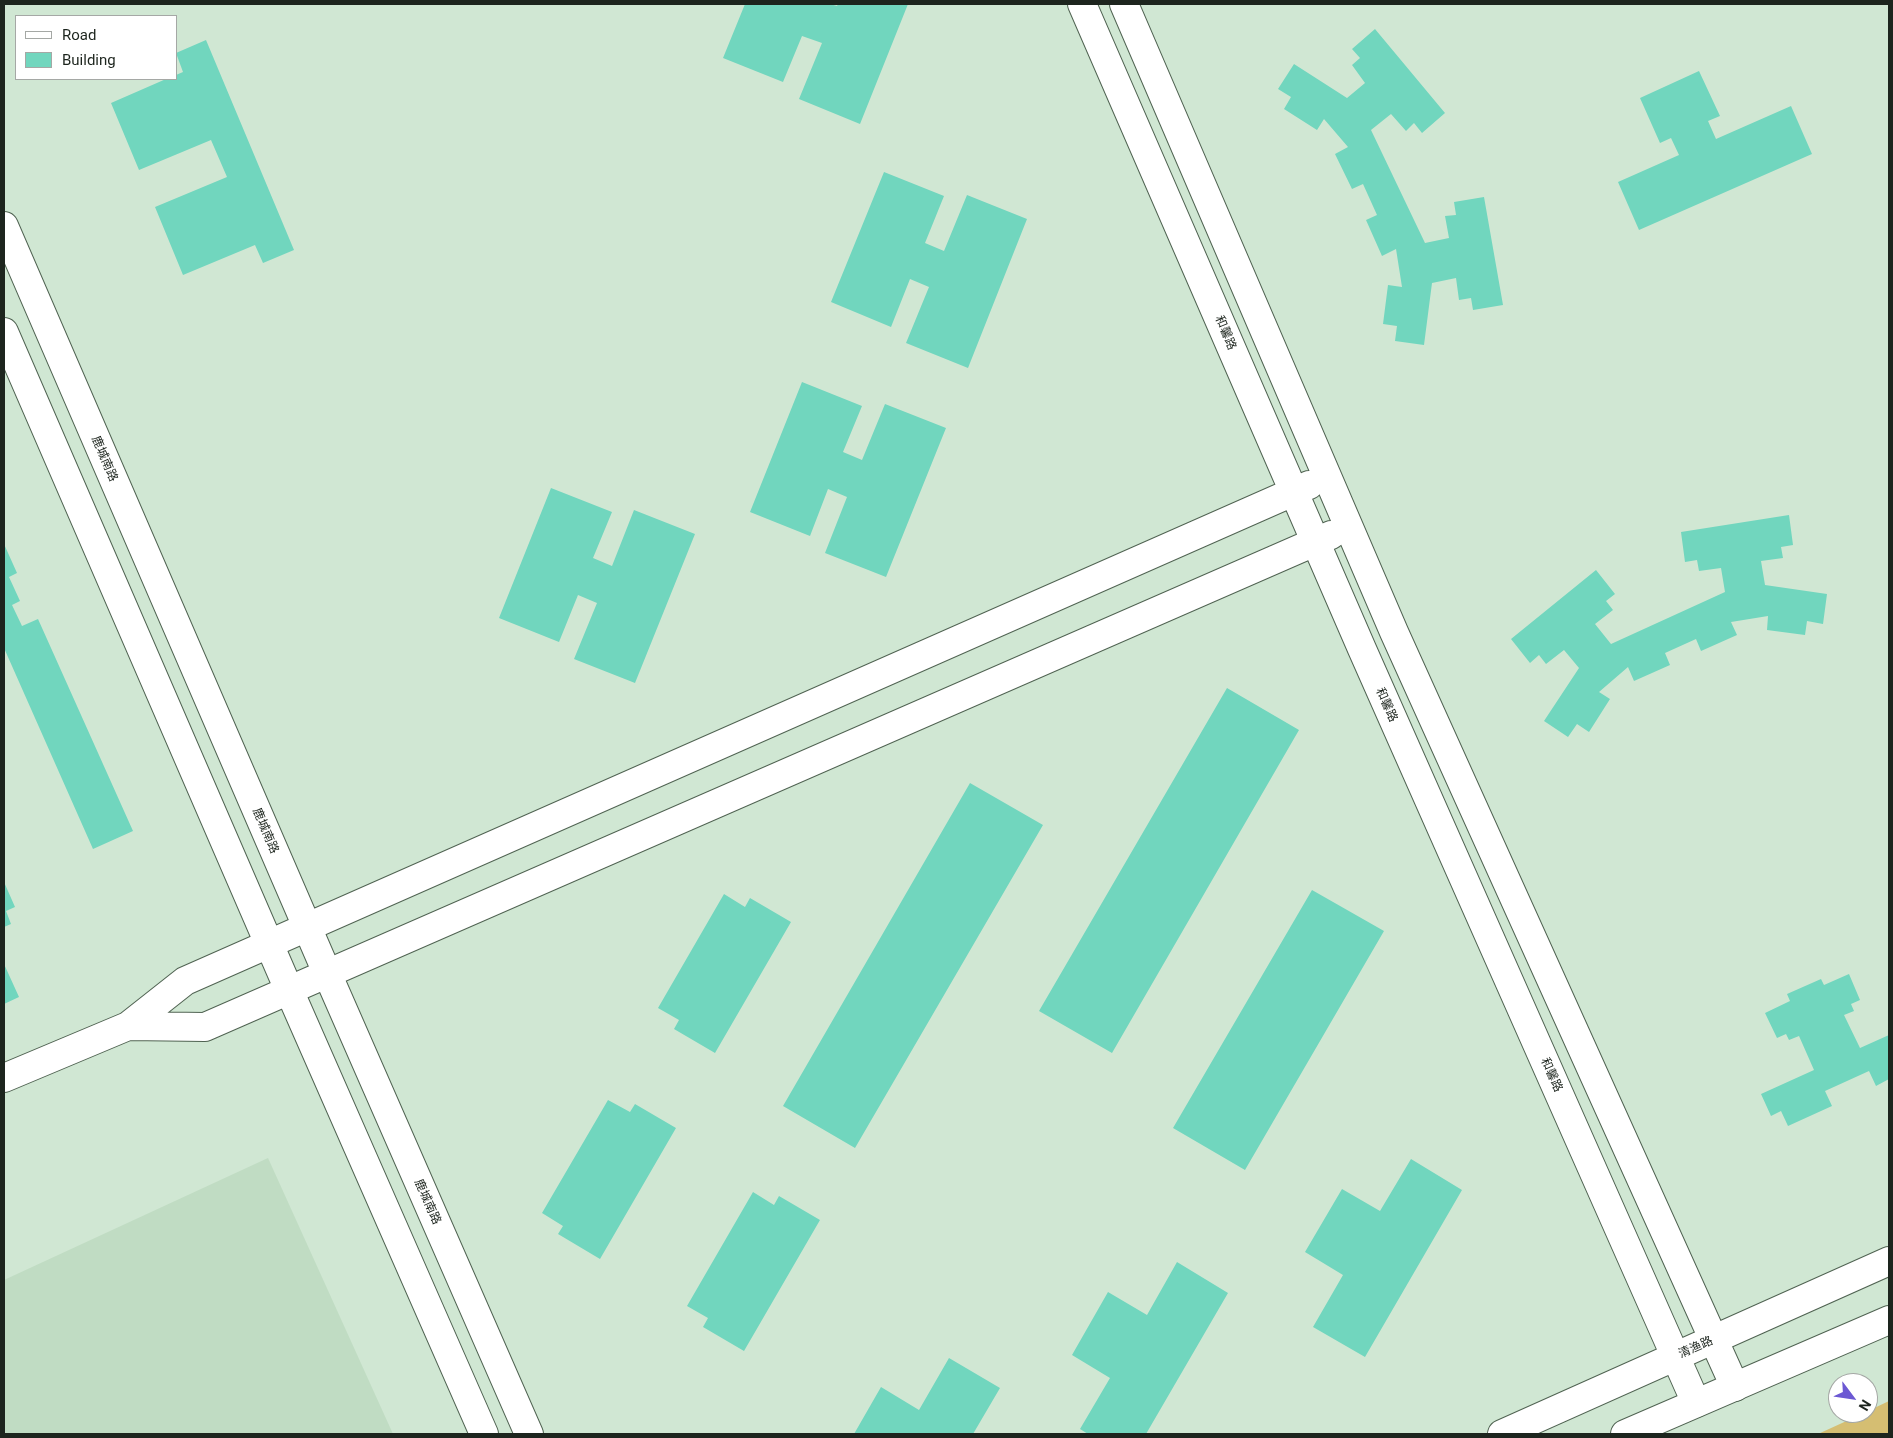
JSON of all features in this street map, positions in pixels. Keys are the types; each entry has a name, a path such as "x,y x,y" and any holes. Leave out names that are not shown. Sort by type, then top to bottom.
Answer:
{"street":[{"name":"和馨路","path":"1082,4 1315,542 1696,1403"},
{"path":"1124,4 1394,632 1735,1387"},
{"name":"鹿城南路","path":"4,226 306,927 529,1434"},
{"path":"4,332 288,990 484,1434"},
{"path":"4,1078 128,1026 185,981 1327,477"},
{"path":"128,1026 205,1027 1349,528"},
{"name":"清渔路","path":"1502,1434 1889,1261"},
{"path":"1625,1434 1889,1320"}],"shaded area":[{"path":"268,1158 393,1434 4,1434 4,1280"},
{"path":"1889,1401 1889,1434 1818,1434 1842,1423 1878,1423 1878,1406"}],"building":[{"path":"745,4 830,4 837,6 838,4 908,4 860,124 799,99 822,43 802,36 783,82 723,58"},
{"path":"1375,29 1445,113 1422,133 1414,123 1406,131 1391,114 1371,130 1425,243 1449,238 1445,216 1456,215 1454,202 1484,197 1503,305 1473,310 1471,298 1459,300 1456,278 1432,283 1424,345 1395,341 1397,326 1383,324 1388,285 1402,287 1396,249 1382,256 1366,220 1377,215 1363,184 1352,189 1335,154 1348,147 1324,119 1317,130 1284,109 1291,97 1278,89 1294,64 1347,98 1365,83 1352,65 1360,58 1352,49"},
{"path":"206,40 294,250 263,263 255,245 183,275 155,207 227,177 211,140 139,170 111,103 164,80 178,80 178,74 183,72 178,58 178,52"},
{"path":"1699,71 1720,116 1708,121 1716,139 1791,106 1812,154 1639,230 1618,182 1679,155 1671,138 1660,143 1640,98"},
{"path":"884,172 944,196 925,243 944,251 967,195 1027,219 968,368 906,343 929,287 910,279 891,327 831,302"},
{"path":"802,382 862,406 843,452 862,460 885,404 946,428 886,577 825,553 847,497 828,489 810,536 750,512"},
{"path":"551,488 612,512 593,558 612,566 634,510 695,534 635,683 574,659 597,603 578,595 559,642 499,618"},
{"path":"1789,515 1793,545 1781,547 1783,558 1761,561 1765,585 1827,594 1823,624 1807,621 1805,635 1767,630 1768,616 1731,622 1737,635 1701,651 1696,639 1665,653 1670,665 1634,681 1628,667 1599,692 1610,699 1589,732 1577,724 1568,737 1544,721 1579,668 1564,650 1546,664 1539,655 1530,663 1511,639 1596,570 1615,594 1606,601 1613,610 1595,624 1611,644 1725,592 1721,568 1699,571 1697,560 1685,562 1681,532"},
{"path":"4,544 17,573 9,577 20,601 12,605 22,626 38,619 133,831 93,849 4,648"},
{"path":"1227,688 1299,730 1112,1053 1039,1011"},
{"path":"970,783 1043,825 855,1148 783,1106"},
{"path":"4,882 15,907 6,911 11,924 4,927"},
{"path":"1312,890 1384,931 1245,1170 1173,1128"},
{"path":"724,894 745,907 750,898 791,922 715,1053 674,1029 679,1020 658,1008"},
{"path":"4,964 19,997 4,1004"},
{"path":"1849,974 1860,1000 1851,1004 1854,1011 1844,1015 1860,1048 1889,1035 1889,1079 1876,1086 1869,1071 1825,1091 1832,1106 1788,1126 1781,1111 1771,1116 1761,1094 1814,1070 1799,1036 1789,1040 1786,1034 1777,1038 1765,1013 1790,1001 1787,994 1821,979 1824,985"},
{"path":"608,1100 630,1112 635,1104 676,1128 600,1259 558,1234 563,1226 542,1213"},
{"path":"1411,1159 1462,1190 1365,1357 1313,1327 1343,1275 1305,1252 1342,1189 1380,1211"},
{"path":"753,1192 774,1205 779,1196 820,1220 744,1351 703,1327 708,1318 687,1306"},
{"path":"1177,1262 1228,1293 1146,1434 1088,1434 1080,1429 1110,1378 1072,1355 1108,1292 1147,1315"},
{"path":"949,1358 1000,1388 973,1434 854,1434 881,1387 919,1410"}]}
